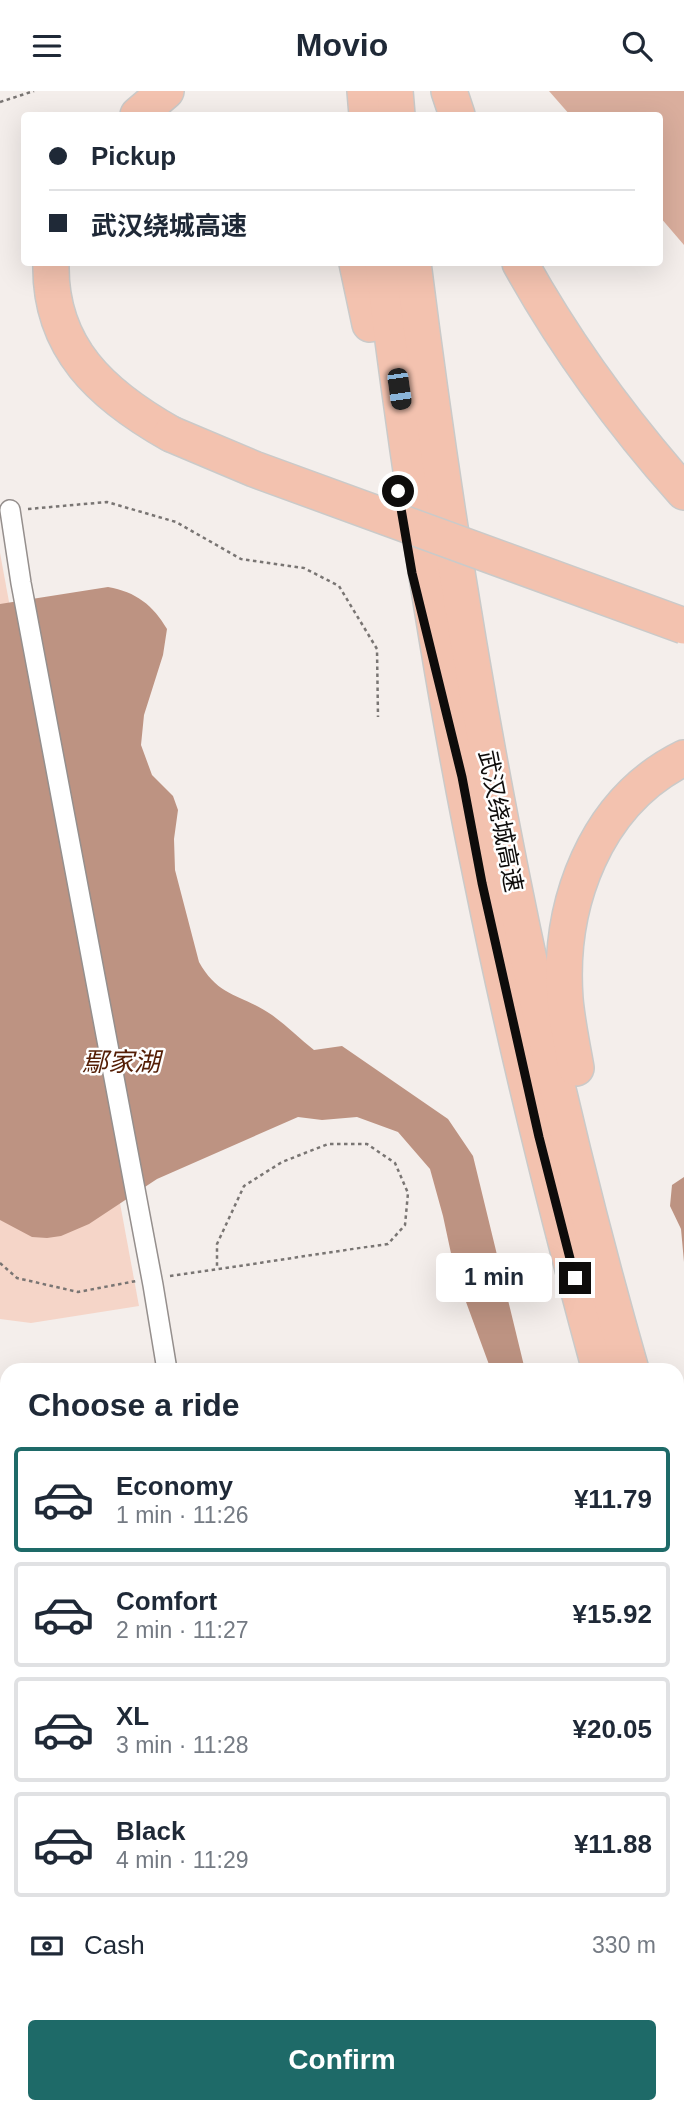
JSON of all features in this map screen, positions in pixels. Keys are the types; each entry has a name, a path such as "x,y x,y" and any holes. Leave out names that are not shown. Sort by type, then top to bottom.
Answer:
{"highway":[{"path":"142,112 166,91"},
{"path":"365,91 367,112"},
{"path":"395,91 397,112"},
{"path":"449,91 456,112"},
{"path":"51,266 57,310 64,331 82,365 94,380 123,405 174,427 254,469 684,626"},
{"path":"66,266 71,306 94,356 105,370 174,427 260,455 684,610"},
{"path":"358,266 377,353 412,573 462,777"},
{"name":"武汉绕城高速","path":"383,266 410,470 485,897 539,1137 598,1363"},
{"name":"武汉绕城高速","path":"413,266 462,609 512,877 568,1129 629,1363"},
{"path":"522,266 585,371 628,427 684,492"},
{"path":"636,1363 598,1185 568,1023 565,949 574,895 583,870 605,829 644,783 684,758"}],"street":[{"path":"10,510 166,1363"}],"path":[{"path":"0,102 34,91"},
{"path":"10,510 107,502 176,522 241,559 303,568 340,586 377,649 378,717"},
{"path":"0,1263 17,1278 78,1293 388,1244 405,1225 408,1193 395,1163 367,1144 328,1144 282,1162 244,1186 217,1244 218,1269"}],"shaded area":[{"path":"0,553 139,1306 31,1323 0,1319"}],"water":[{"name":"鄢家湖","path":"108,587 135,596 156,613 167,629 163,655 144,715 141,745 152,775 173,796 178,810 174,839 175,870 199,962 215,983 272,1015 314,1050 342,1046 448,1119 473,1156 523,1363 488,1363 455,1272 430,1169 398,1132 357,1117 322,1120 298,1117 157,1179 89,1224 61,1236 32,1237 0,1220 0,604"},
{"path":"684,1177 684,1262 681,1229 670,1206 672,1185"}],"building":[{"path":"549,91 684,91 684,245 663,220 663,112 567,112"}],"route":[{"path":"398,491 412,573 462,777 511,1017 575,1278"}]}
